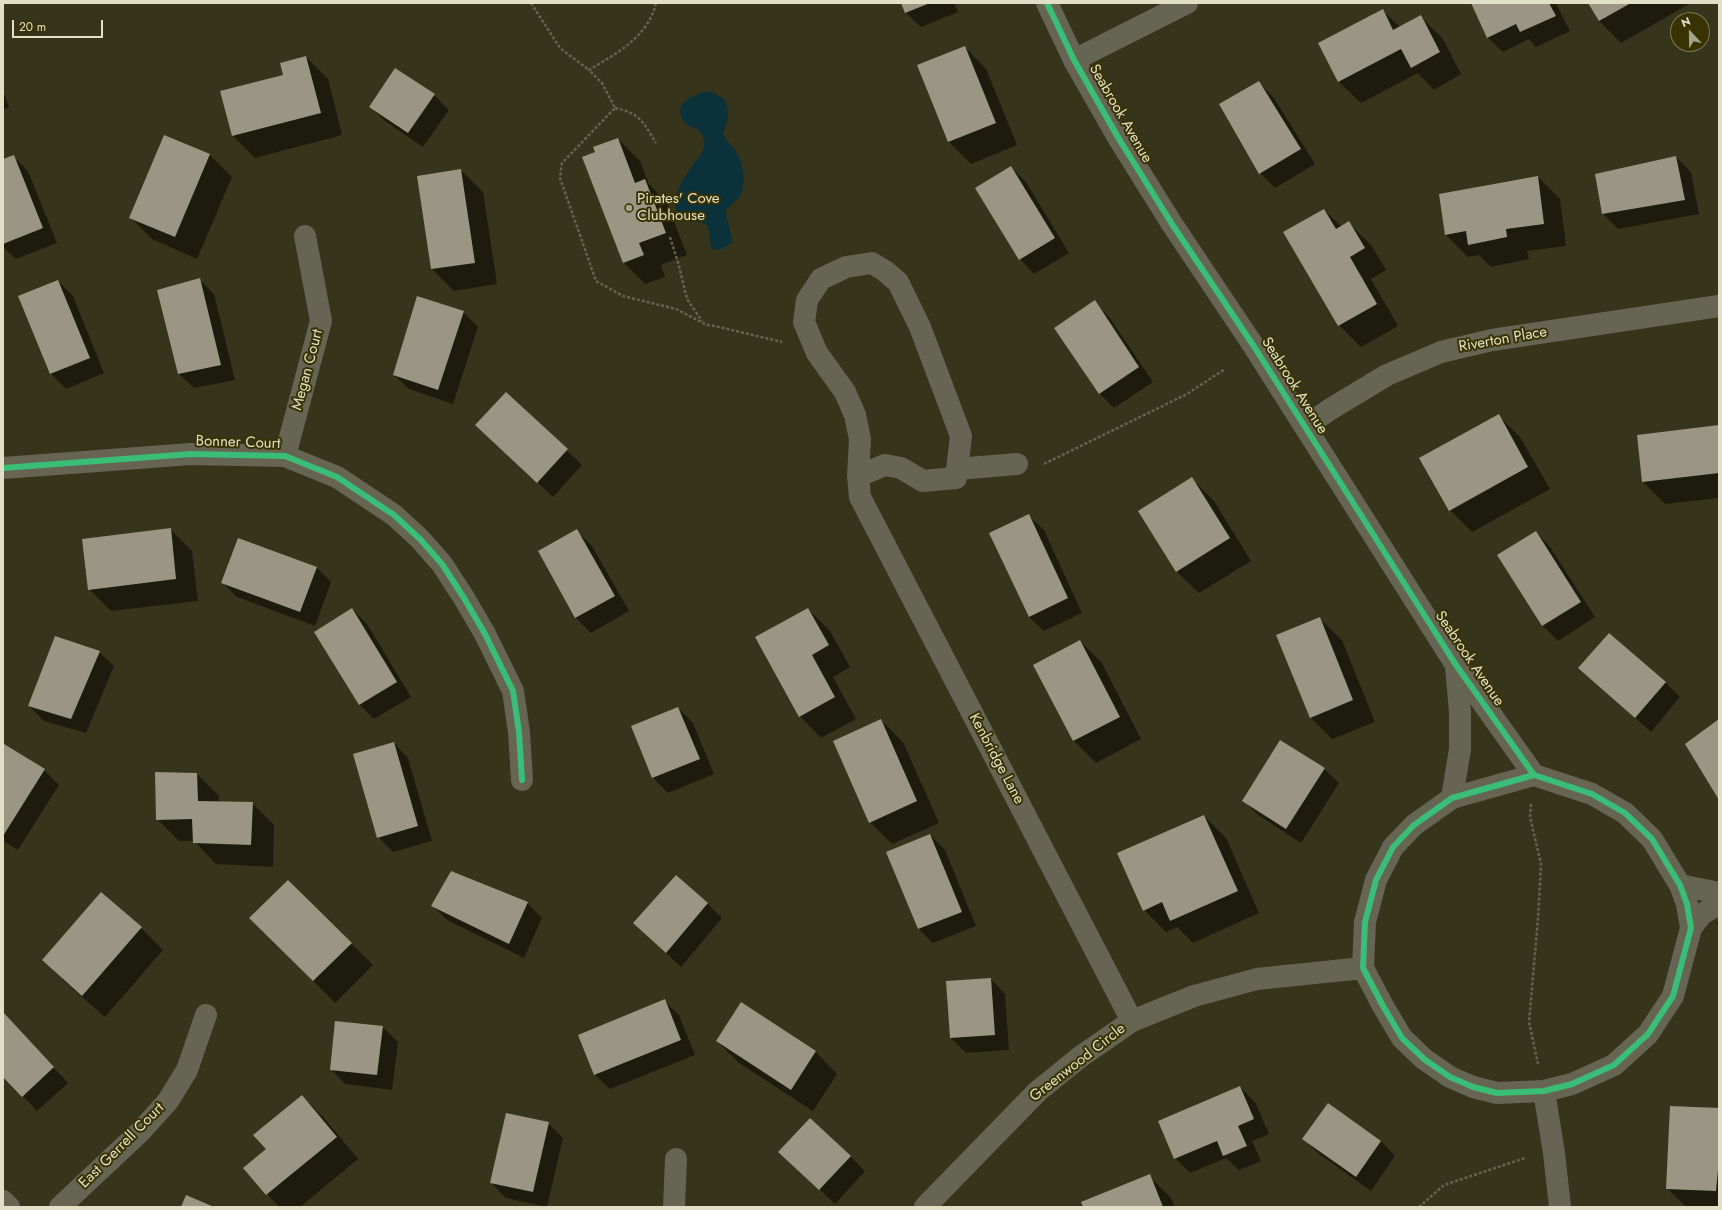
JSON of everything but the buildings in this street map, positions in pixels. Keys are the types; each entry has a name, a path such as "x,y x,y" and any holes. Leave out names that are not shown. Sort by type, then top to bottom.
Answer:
{"street":[{"name":"Seabrook Avenue","path":"1047,3 1074,60 1119,139 1172,224 1255,348 1456,664 1534,775"},
{"path":"1074,60 1187,3"},
{"name":"Megan Court","path":"285,456 321,321 305,236"},
{"path":"872,263 885,271 898,282 920,327 961,436 956,478 923,481 901,468 885,465 859,487 860,439 855,415 845,392 817,353 804,322 807,300 822,279 846,267 872,263"},
{"name":"Riverton Place","path":"1305,427 1329,410 1387,375 1441,352 1492,340 1719,306"},
{"name":"Bonner Court","path":"3,468 192,454 285,456 337,477 394,515 420,539 442,564 464,598 485,634 514,691 519,732 522,780"},
{"path":"957,469 1017,464"},
{"name":"Kenbridge Lane","path":"859,487 1132,1021"},
{"name":"Seabrook Avenue","path":"1452,798 1460,749 1460,712 1456,664"},
{"path":"1691,928 1680,885 1652,839 1625,813 1592,794 1534,775 1452,798 1414,825 1393,848 1376,880 1365,922 1363,968 1402,1038 1431,1064 1450,1077 1473,1087 1497,1093 1544,1091 1572,1084 1614,1065 1648,1034 1673,996 1691,928 1702,914 1719,904"},
{"path":"1680,885 1719,893"},
{"name":"Greenwood Circle","path":"925,1207 1038,1092 1080,1058 1132,1021 1194,996 1257,979 1363,968"},
{"name":"East Gerrell Court","path":"60,1207 141,1131 168,1101 187,1070 206,1015"},
{"path":"1544,1091 1554,1154 1560,1207"},
{"path":"674,1207 676,1159"},
{"path":"3,1201 9,1207"}],"path":[{"path":"531,3 560,48 589,70 602,83 615,108 627,111 642,120 656,143"},
{"path":"589,70 619,52 646,28 656,3"},
{"path":"615,108 562,162 560,178 596,281 623,296 676,309 707,325 774,339 817,353"},
{"path":"670,237 687,299 700,320 707,325"},
{"path":"1039,466 1187,394 1225,369"},
{"path":"1532,801 1530,817 1541,864 1529,1022 1539,1069"},
{"path":"1419,1207 1444,1185 1525,1158"}],"water":[{"path":"704,92 713,92 725,100 728,116 723,132 726,139 738,155 744,180 742,192 726,211 732,242 722,249 715,250 711,247 708,226 684,219 677,211 675,203 681,183 704,148 701,133 698,129 685,123 682,119 680,110 687,100"}],"cycle path":[{"path":"1047,3 1074,60 1119,139 1172,224 1255,348 1456,665 1534,775"},
{"path":"3,468 191,454 285,456 337,477 394,515 420,539 442,564 464,598 485,634 513,691 519,732 522,780"},
{"path":"1534,775 1592,794 1625,813 1652,839 1680,885 1687,904 1691,928 1673,996 1648,1034 1614,1065 1572,1084 1544,1091 1497,1093 1473,1087 1450,1077 1424,1059 1402,1038 1363,968 1365,922 1376,880 1393,847 1414,825 1452,798 1534,775"}],"place":[{"name":"Pirates' Cove Clubhouse","path":"629,208"}]}
